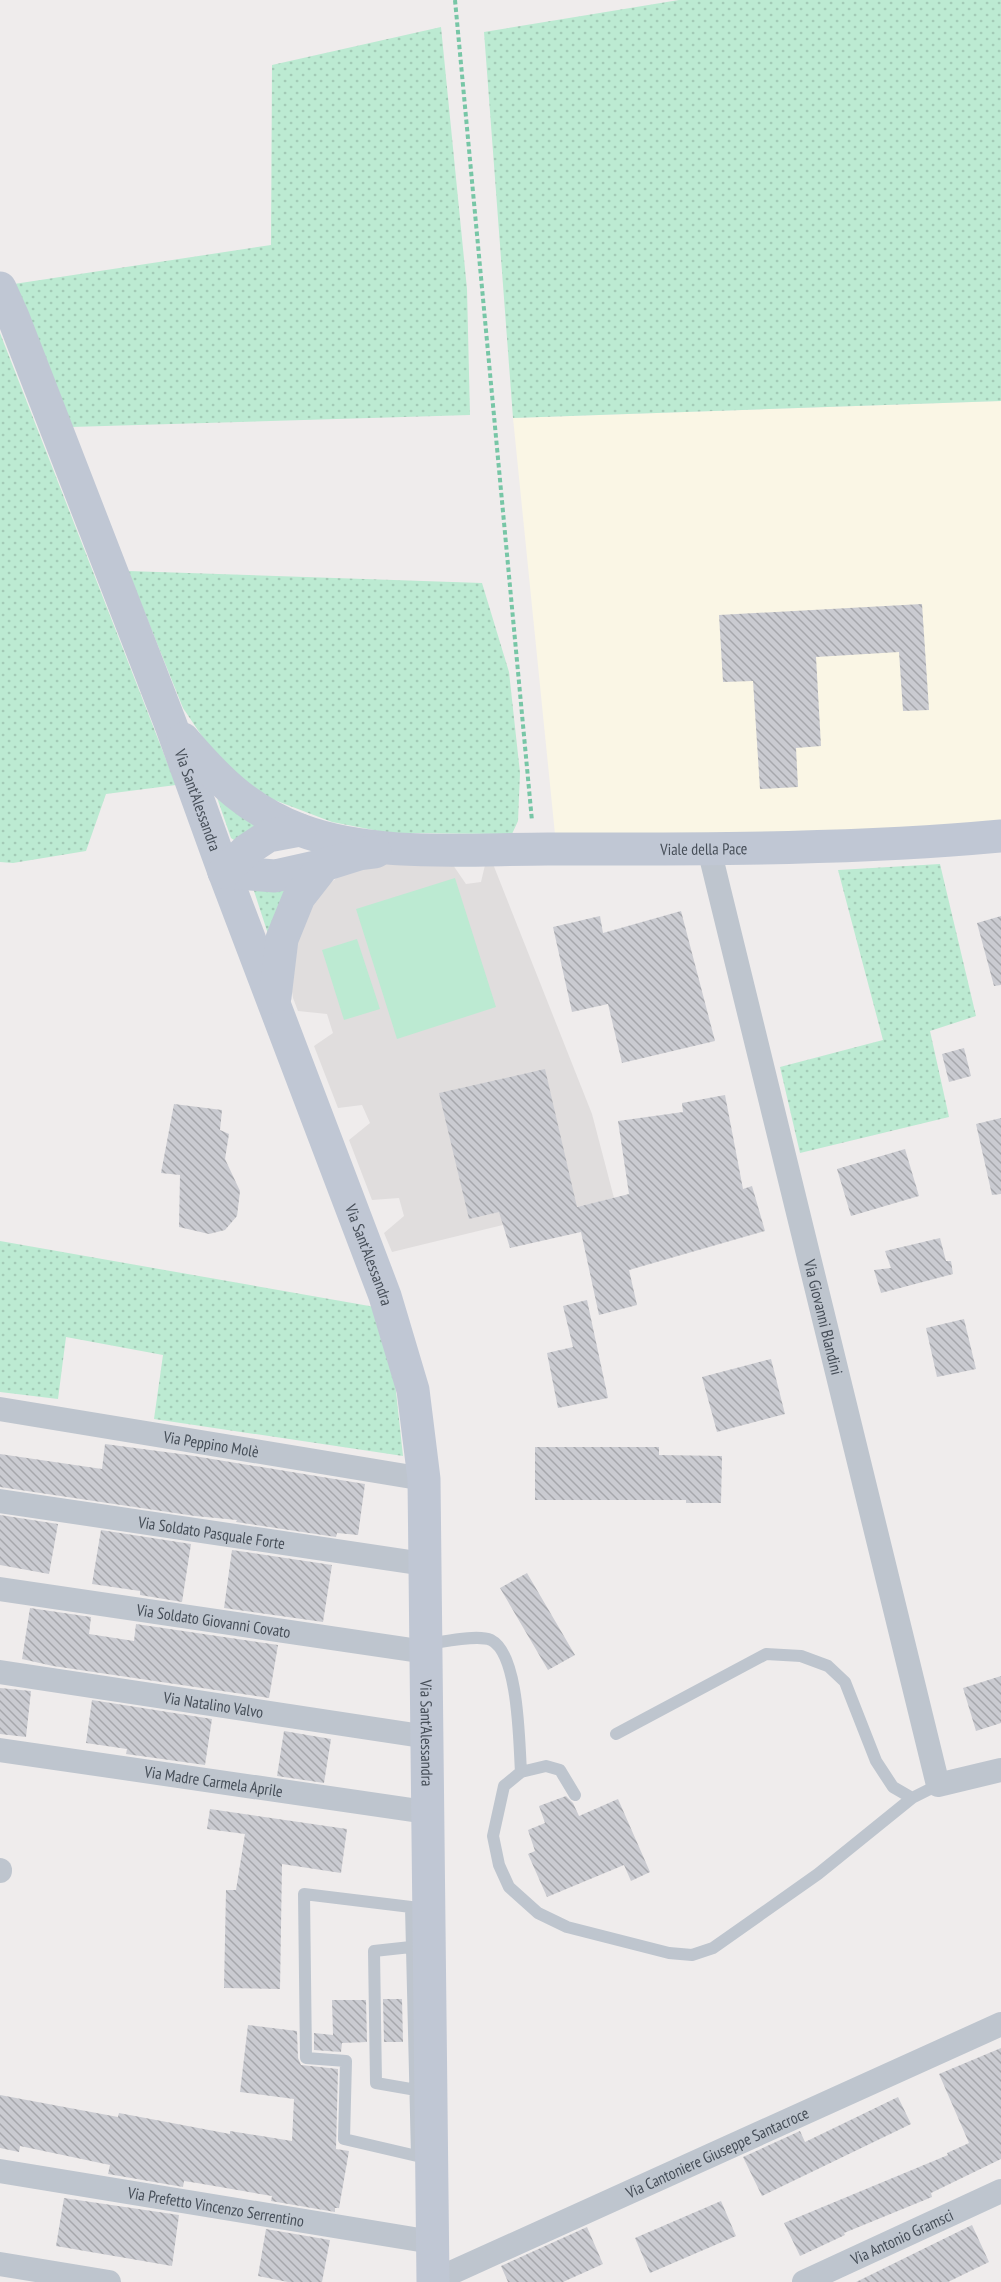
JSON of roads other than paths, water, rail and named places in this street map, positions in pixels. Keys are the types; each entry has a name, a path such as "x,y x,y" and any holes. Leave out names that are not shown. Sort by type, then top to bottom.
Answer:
{"street":[{"name":"Via Sant'Alessandra","path":"0,288 18,328 171,725 224,872 385,1296 413,1389 424,1479 428,1737 421,1946 424,2091 433,2281"},
{"path":"171,725 224,783 256,809 300,830 345,843 406,849"},
{"path":"224,872 248,850 268,836 300,830"},
{"name":"Viale della Pace","path":"406,849 709,849 922,843 1001,836"},
{"path":"224,872 275,876 360,854 406,849"},
{"name":"Via Giovanni Blandini","path":"709,849 938,1785"},
{"path":"274,1001 282,939 299,897 324,865"},
{"name":"Via Peppino Molè","path":"0,1409 424,1479"},
{"name":"Via Soldato Pasquale Forte","path":"0,1501 424,1564"},
{"name":"Via Soldato Giovanni Covato","path":"0,1589 426,1648"},
{"name":"Via Natalino Valvo","path":"0,1672 428,1737"},
{"name":"Via Madre Carmela Aprile","path":"0,1750 426,1812"},
{"path":"938,1785 1001,1770"},
{"name":"Via Cantoniere Giuseppe Santacroce","path":"433,2281 1001,2024"},
{"name":"Via Prefetto Vincenzo Serrentino","path":"0,2171 432,2242"},
{"name":"Via Antonio Gramsci","path":"804,2282 1001,2191"},
{"path":"0,2264 109,2282"}],"lane":[{"path":"426,1648 479,1638 492,1641 503,1652 510,1666 514,1683 521,1772"},
{"path":"616,1734 766,1654 801,1656 828,1666 844,1682 876,1761 893,1787 912,1798"},
{"path":"575,1795 560,1770 546,1766 521,1772 504,1786 493,1836 499,1865 509,1887 538,1913 567,1927 669,1953 692,1955 713,1948 818,1874 912,1798 938,1785"},
{"path":"304,1894 411,1907 421,1946 374,1951 376,2083 424,2091 417,2156 344,2139 346,2061 306,2058 304,1894"}]}
